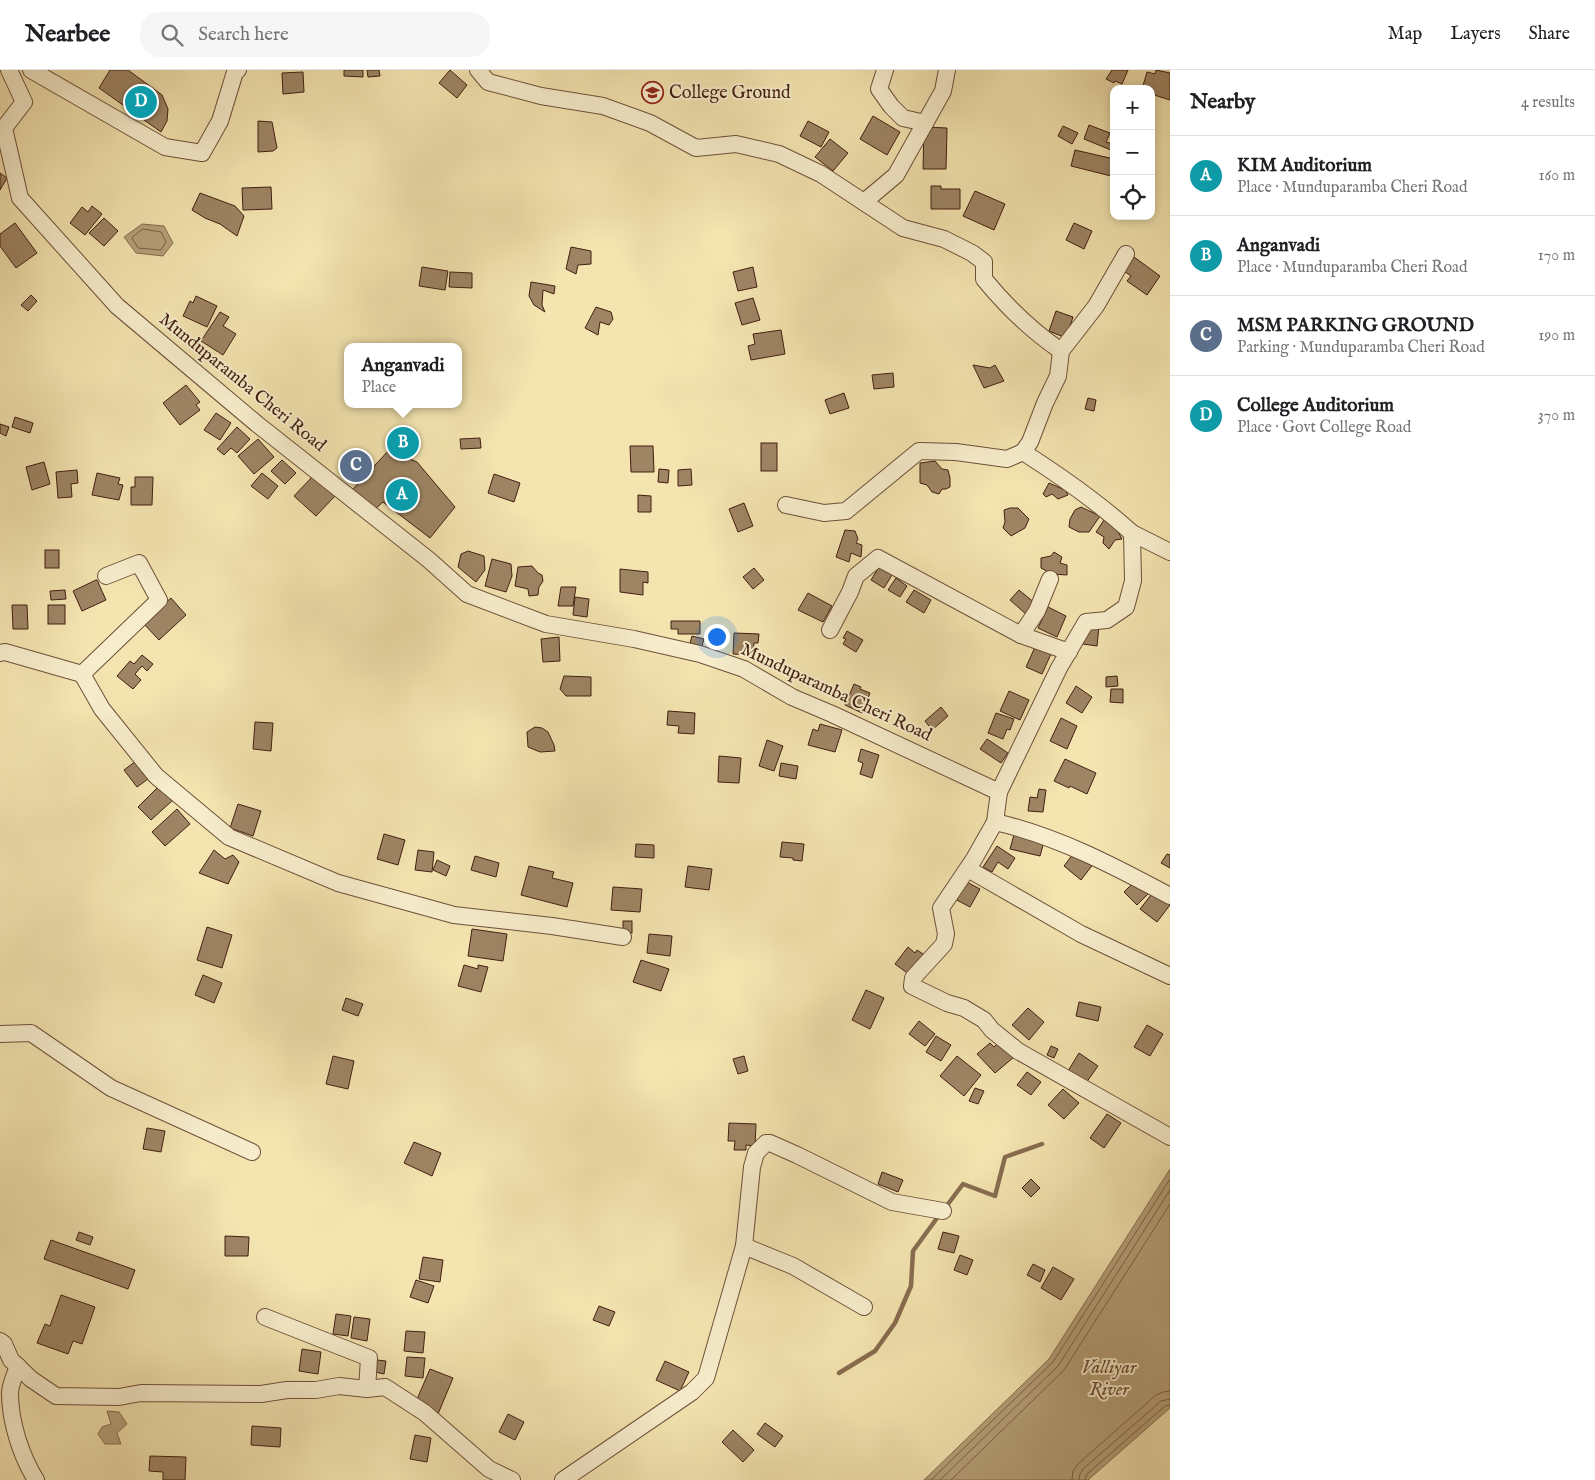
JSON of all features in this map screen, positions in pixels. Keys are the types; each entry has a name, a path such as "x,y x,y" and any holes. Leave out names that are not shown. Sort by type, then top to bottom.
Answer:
{"street":[{"name":"Munduparamba Cheri Road","path":"9,70 24,102 4,128 20,198 117,306 257,424 429,560 467,594 546,624 643,641 700,654 744,669 792,698 832,714 999,792"},
{"path":"31,70 165,147 202,153 220,121 235,72 238,70"},
{"path":"478,70 488,82 541,96 603,106 650,123 696,148 736,144 779,154 820,174 903,228 944,239 972,253 984,262 984,279 1004,304 1061,351"},
{"path":"885,70 880,89 891,106 903,118 925,123"},
{"path":"864,202 896,175 943,91 947,70"},
{"path":"786,505 824,513 846,510 920,451 956,452 1007,459 1023,452 1030,442 1058,376 1061,351 1096,306 1126,254"},
{"path":"1023,452 1091,498 1132,533 1170,552"},
{"path":"1132,533 1133,582 1126,607 1107,620 1086,622 1068,652 999,792 995,822 968,869 941,908 946,934 944,944 912,978 912,986 947,1003 964,1008 984,1020 992,1030 1018,1051 1170,1137"},
{"path":"830,630 850,592 856,576 878,558 1021,635 1068,652"},
{"path":"82,674 159,600 139,563 106,576"},
{"path":"1021,635 1037,611 1050,579"},
{"path":"0,652 82,674 102,709 156,776 229,837 338,882 454,915 552,926 623,937"},
{"path":"995,822 1024,828 1098,858 1170,896"},
{"path":"968,869 1081,934 1170,976"},
{"path":"0,1034 31,1033 111,1088 252,1152"},
{"path":"563,1480 692,1392 706,1378 744,1246 752,1167 756,1153 766,1144 797,1155 892,1202 942,1211"},
{"path":"744,1246 793,1266 864,1307"},
{"path":"265,1317 369,1358 367,1389"},
{"path":"0,1342 4,1344 11,1360 31,1379 56,1396 118,1397 141,1393 262,1394 287,1390 316,1390 339,1386 367,1389 385,1387 425,1413 489,1469 512,1480"},
{"path":"18,1366 10,1391 14,1426 29,1469 36,1480"}],"water":[{"path":"142,224 164,226 173,243 163,256 136,253 124,237"},
{"name":"Valliyar River","path":"1170,1169 1170,1408 1088,1480 924,1480 1049,1359"},
{"path":"107,1411 119,1412 127,1424 117,1433 121,1444 105,1444 98,1434 102,1427 111,1424"}],"building":[{"path":"110,70 128,70 162,95 168,109 167,121 161,132 99,88"},
{"path":"344,70 363,70 363,77 344,76"},
{"path":"367,70 379,70 380,76 368,77"},
{"path":"450,70 467,85 457,98 439,83"},
{"path":"1112,70 1128,70 1122,84 1106,79"},
{"path":"1156,70 1170,73 1170,100 1155,95 1155,85 1143,85 1147,72 1155,74"},
{"path":"303,72 304,92 283,94 282,73"},
{"path":"873,116 900,132 887,155 860,139"},
{"path":"258,121 272,122 277,148 273,151 258,152"},
{"path":"808,121 829,132 821,147 800,136"},
{"path":"1089,125 1110,133 1106,142 1110,143 1110,150 1084,139"},
{"path":"1063,126 1078,133 1072,144 1058,136"},
{"path":"924,127 947,128 946,169 923,169"},
{"path":"830,139 848,153 833,171 815,157"},
{"path":"1075,150 1110,158 1110,176 1071,166"},
{"path":"0,173 7,178 0,190"},
{"path":"931,186 941,186 941,189 960,189 960,209 931,209"},
{"path":"271,187 272,209 243,210 242,188"},
{"path":"975,191 1005,204 994,230 963,216"},
{"path":"200,193 235,206 244,216 237,236 220,224 192,210"},
{"path":"92,206 102,214 85,235 70,223 82,207 88,212"},
{"path":"104,218 118,231 104,246 89,233"},
{"path":"15,223 37,253 16,268 0,246 0,234"},
{"path":"1074,223 1092,231 1084,249 1066,240"},
{"path":"571,247 591,251 591,264 578,265 576,274 566,269"},
{"path":"1134,257 1160,276 1147,295 1127,281 1131,276 1124,271"},
{"path":"422,267 448,271 445,290 419,286"},
{"path":"753,267 757,287 738,291 733,272"},
{"path":"450,272 472,273 472,288 449,287"},
{"path":"531,282 555,286 554,294 543,290 542,305 545,312 534,305 529,296"},
{"path":"31,295 37,301 28,311 21,305"},
{"path":"196,296 217,306 207,327 183,316 190,301 193,303"},
{"path":"753,298 760,320 742,325 735,303"},
{"path":"596,307 611,312 613,319 609,325 600,322 598,335 585,328"},
{"path":"1056,311 1073,317 1066,338 1049,331"},
{"path":"220,312 229,317 223,326 236,334 223,355 201,341"},
{"path":"781,330 785,354 751,360 748,346 755,344 753,334"},
{"path":"973,365 990,368 995,365 1004,381 984,388"},
{"path":"893,373 894,387 874,389 872,375"},
{"path":"186,385 200,402 196,405 200,410 180,425 163,403"},
{"path":"844,393 849,408 830,414 825,400"},
{"path":"1088,398 1096,400 1094,411 1085,409"},
{"path":"216,413 231,423 220,440 204,430"},
{"path":"15,417 33,423 30,433 12,427"},
{"path":"0,424 9,427 6,436 0,433"},
{"path":"237,427 250,439 237,453 231,448 224,455 217,449"},
{"path":"394,431 413,436 419,442 412,458 387,444"},
{"path":"480,438 481,448 461,449 460,439"},
{"path":"258,439 274,457 254,474 238,456"},
{"path":"761,443 777,443 777,471 761,471"},
{"path":"630,446 653,446 654,472 631,472"},
{"path":"389,450 417,462 455,507 430,538 383,502 372,512 353,489"},
{"path":"282,460 296,473 285,484 271,471"},
{"path":"935,461 942,469 948,470 950,478 950,487 942,489 939,494 932,492 927,485 920,483 920,463"},
{"path":"44,462 50,484 32,490 26,467"},
{"path":"659,469 669,470 668,483 658,482"},
{"path":"691,469 692,485 678,486 678,470"},
{"path":"77,470 78,483 71,484 72,497 58,498 56,472"},
{"path":"97,473 120,478 118,484 123,485 119,500 92,495"},
{"path":"262,473 278,486 268,499 251,486"},
{"path":"494,474 520,483 514,502 488,493"},
{"path":"313,476 335,496 316,516 294,496"},
{"path":"135,477 153,477 152,505 131,505 131,487 135,487"},
{"path":"1049,483 1065,490 1068,495 1058,499 1052,494 1046,497 1043,494"},
{"path":"638,495 651,496 651,512 638,512"},
{"path":"744,503 753,526 738,532 729,509"},
{"path":"1081,507 1100,516 1089,532 1079,532 1069,527 1070,519 1075,510"},
{"path":"1018,508 1029,519 1025,528 1011,536 1003,528 1005,522 1004,510"},
{"path":"1104,520 1116,528 1122,539 1115,540 1109,549 1103,543 1104,537 1096,532"},
{"path":"845,530 855,531 858,539 856,543 862,545 861,557 851,553 849,562 836,557"},
{"path":"45,550 59,550 59,568 45,568"},
{"path":"468,551 484,556 485,570 476,582 458,567 461,554"},
{"path":"1054,552 1062,557 1060,563 1067,565 1067,575 1052,574 1041,568 1041,558 1051,556"},
{"path":"492,559 511,564 512,576 506,592 485,586"},
{"path":"532,566 542,575 543,581 539,587 538,595 529,596 528,589 515,586 518,567"},
{"path":"879,567 892,575 884,588 871,580"},
{"path":"754,568 764,580 753,589 743,577"},
{"path":"620,569 648,572 648,583 643,582 643,595 620,592"},
{"path":"896,578 907,586 900,597 888,590"},
{"path":"96,580 106,600 82,611 73,591"},
{"path":"561,587 576,587 573,606 558,606"},
{"path":"65,590 66,599 51,600 50,591"},
{"path":"914,590 931,600 924,613 906,602"},
{"path":"1019,590 1036,604 1027,615 1010,600"},
{"path":"808,593 832,606 823,622 798,610"},
{"path":"575,597 589,599 587,617 573,615"},
{"path":"171,598 186,615 159,640 143,623"},
{"path":"12,605 27,605 28,629 13,629"},
{"path":"48,605 65,605 65,624 48,624"},
{"path":"1048,607 1066,616 1057,637 1038,628"},
{"path":"671,621 700,621 700,634 678,634 678,629 671,629"},
{"path":"1089,625 1099,626 1097,646 1083,644 1084,633"},
{"path":"847,631 863,640 856,652 843,644 846,639 843,638"},
{"path":"734,633 759,634 758,643 754,643 753,655 733,654"},
{"path":"692,636 704,639 702,646 690,643"},
{"path":"559,637 560,661 543,662 541,639"},
{"path":"1035,647 1051,654 1042,674 1026,667"},
{"path":"142,655 153,664 147,671 142,666 135,674 141,680 133,689 117,676 130,661 134,664"},
{"path":"564,676 591,677 591,696 566,696 560,689"},
{"path":"1117,676 1118,686 1106,687 1106,677"},
{"path":"854,684 870,693 862,713 845,705"},
{"path":"1076,686 1092,697 1082,713 1066,703"},
{"path":"1111,689 1123,689 1123,703 1110,702"},
{"path":"1009,691 1029,700 1020,720 1000,711"},
{"path":"941,707 948,716 932,730 925,721"},
{"path":"668,711 695,713 694,734 678,733 679,726 667,725"},
{"path":"996,713 1014,719 1010,730 1007,729 1003,739 988,733"},
{"path":"1061,718 1077,726 1067,749 1050,741"},
{"path":"255,722 273,723 271,751 253,749"},
{"path":"820,724 842,730 835,752 808,745 813,729 818,731"},
{"path":"535,727 542,728 548,732 555,751 540,752 528,747 527,732"},
{"path":"987,739 1008,753 1001,763 980,749"},
{"path":"767,740 783,746 774,771 759,766"},
{"path":"861,749 879,755 872,778 860,774 863,763 858,761"},
{"path":"719,756 741,758 739,783 718,782"},
{"path":"1065,759 1096,773 1087,794 1054,781"},
{"path":"136,761 148,779 137,787 124,770"},
{"path":"781,763 798,766 796,779 779,776"},
{"path":"159,786 173,800 151,820 138,807"},
{"path":"1039,789 1046,790 1043,812 1028,811 1030,797 1037,798"},
{"path":"238,804 261,811 253,836 230,828"},
{"path":"177,809 190,824 165,846 152,832"},
{"path":"1015,831 1045,838 1040,856 1010,849"},
{"path":"384,834 405,840 398,865 377,859"},
{"path":"782,842 804,844 802,861 780,857"},
{"path":"636,844 654,845 654,858 635,857"},
{"path":"997,846 1015,858 1008,869 998,862 992,872 983,867"},
{"path":"214,850 225,859 233,855 239,862 228,884 199,873"},
{"path":"418,850 434,852 432,872 415,870"},
{"path":"1073,854 1094,863 1081,880 1064,866"},
{"path":"1167,854 1170,855 1170,868 1161,863"},
{"path":"475,856 499,863 496,877 471,870"},
{"path":"437,860 450,866 446,876 433,870"},
{"path":"529,866 554,872 552,878 573,883 567,907 521,895"},
{"path":"688,866 712,869 709,890 685,887"},
{"path":"963,880 980,889 970,907 953,898"},
{"path":"1135,881 1148,894 1137,905 1124,892"},
{"path":"613,887 642,889 640,912 611,910"},
{"path":"1155,890 1170,902 1170,905 1157,922 1140,909"},
{"path":"623,921 632,921 632,933 623,933"},
{"path":"207,927 232,935 222,968 197,960"},
{"path":"472,929 507,934 503,961 468,956"},
{"path":"649,934 672,936 670,956 647,953"},
{"path":"908,947 915,953 917,950 926,956 910,975 895,964"},
{"path":"641,960 669,969 661,991 633,982"},
{"path":"464,965 478,969 478,965 488,967 481,992 458,986"},
{"path":"203,975 222,983 214,1003 195,995"},
{"path":"866,990 884,998 870,1029 852,1020"},
{"path":"346,998 363,1004 358,1016 342,1010"},
{"path":"1079,1002 1101,1007 1098,1021 1076,1016"},
{"path":"1028,1008 1044,1022 1029,1040 1012,1025"},
{"path":"919,1021 935,1034 925,1046 909,1034"},
{"path":"1147,1025 1163,1034 1150,1056 1134,1047"},
{"path":"936,1036 951,1045 941,1061 926,1052"},
{"path":"1000,1041 1014,1057 995,1073 977,1054 990,1043 994,1047"},
{"path":"1051,1046 1058,1049 1054,1058 1047,1055"},
{"path":"1079,1053 1098,1066 1086,1083 1068,1071"},
{"path":"333,1056 354,1061 348,1089 326,1084"},
{"path":"744,1056 748,1071 738,1074 733,1059"},
{"path":"957,1056 981,1075 964,1096 940,1076"},
{"path":"1027,1072 1041,1082 1031,1095 1017,1085"},
{"path":"975,1088 984,1091 978,1104 969,1101"},
{"path":"1063,1089 1079,1103 1064,1119 1048,1105"},
{"path":"1107,1114 1121,1123 1104,1148 1090,1138"},
{"path":"729,1123 756,1124 755,1146 746,1145 746,1150 734,1150 735,1141 728,1141"},
{"path":"147,1128 165,1131 161,1152 143,1149"},
{"path":"414,1142 441,1153 432,1176 404,1163"},
{"path":"882,1172 903,1180 898,1192 878,1184"},
{"path":"1031,1179 1040,1188 1031,1197 1022,1188"},
{"path":"79,1232 93,1237 90,1245 76,1240"},
{"path":"943,1232 959,1236 954,1253 938,1249"},
{"path":"225,1236 249,1237 248,1256 225,1256"},
{"path":"51,1240 135,1270 128,1289 44,1259"},
{"path":"960,1255 973,1260 967,1275 954,1270"},
{"path":"423,1257 443,1260 440,1282 419,1279"},
{"path":"1033,1264 1045,1270 1040,1282 1027,1275"},
{"path":"1053,1267 1074,1279 1061,1300 1041,1288"},
{"path":"416,1280 434,1286 428,1303 410,1297"},
{"path":"61,1295 95,1307 82,1344 73,1341 68,1354 37,1343 45,1324 50,1326"},
{"path":"599,1306 615,1312 609,1326 593,1320"},
{"path":"336,1314 351,1316 348,1336 333,1334"},
{"path":"354,1317 370,1319 367,1341 351,1338"},
{"path":"406,1331 425,1332 423,1353 404,1351"},
{"path":"302,1349 321,1352 318,1374 299,1371"},
{"path":"407,1357 425,1358 423,1378 405,1376"},
{"path":"377,1360 386,1361 384,1374 375,1372"},
{"path":"665,1361 689,1372 680,1391 656,1380"},
{"path":"430,1369 453,1378 438,1414 415,1404"},
{"path":"508,1414 524,1422 515,1440 499,1432"},
{"path":"765,1423 783,1436 775,1447 757,1434"},
{"path":"252,1426 281,1428 280,1447 251,1445"},
{"path":"733,1430 754,1450 743,1462 722,1442"},
{"path":"415,1435 431,1438 427,1462 410,1459"},
{"path":"150,1456 186,1457 185,1480 163,1480 163,1472 149,1471"}],"waterway":[{"path":"945,1208 963,1184 995,1196 1005,1157 1042,1144"},
{"path":"839,1373 875,1351 895,1323 911,1286 913,1251 940,1214"}],"place":[{"name":"College Ground","path":"653,93"},
{"name":"College Auditorium","path":"141,102"},
{"name":"Anganvadi","path":"403,443"},
{"name":"MSM PARKING GROUND","path":"356,466"},
{"name":"KIM Auditorium","path":"402,495"}]}
